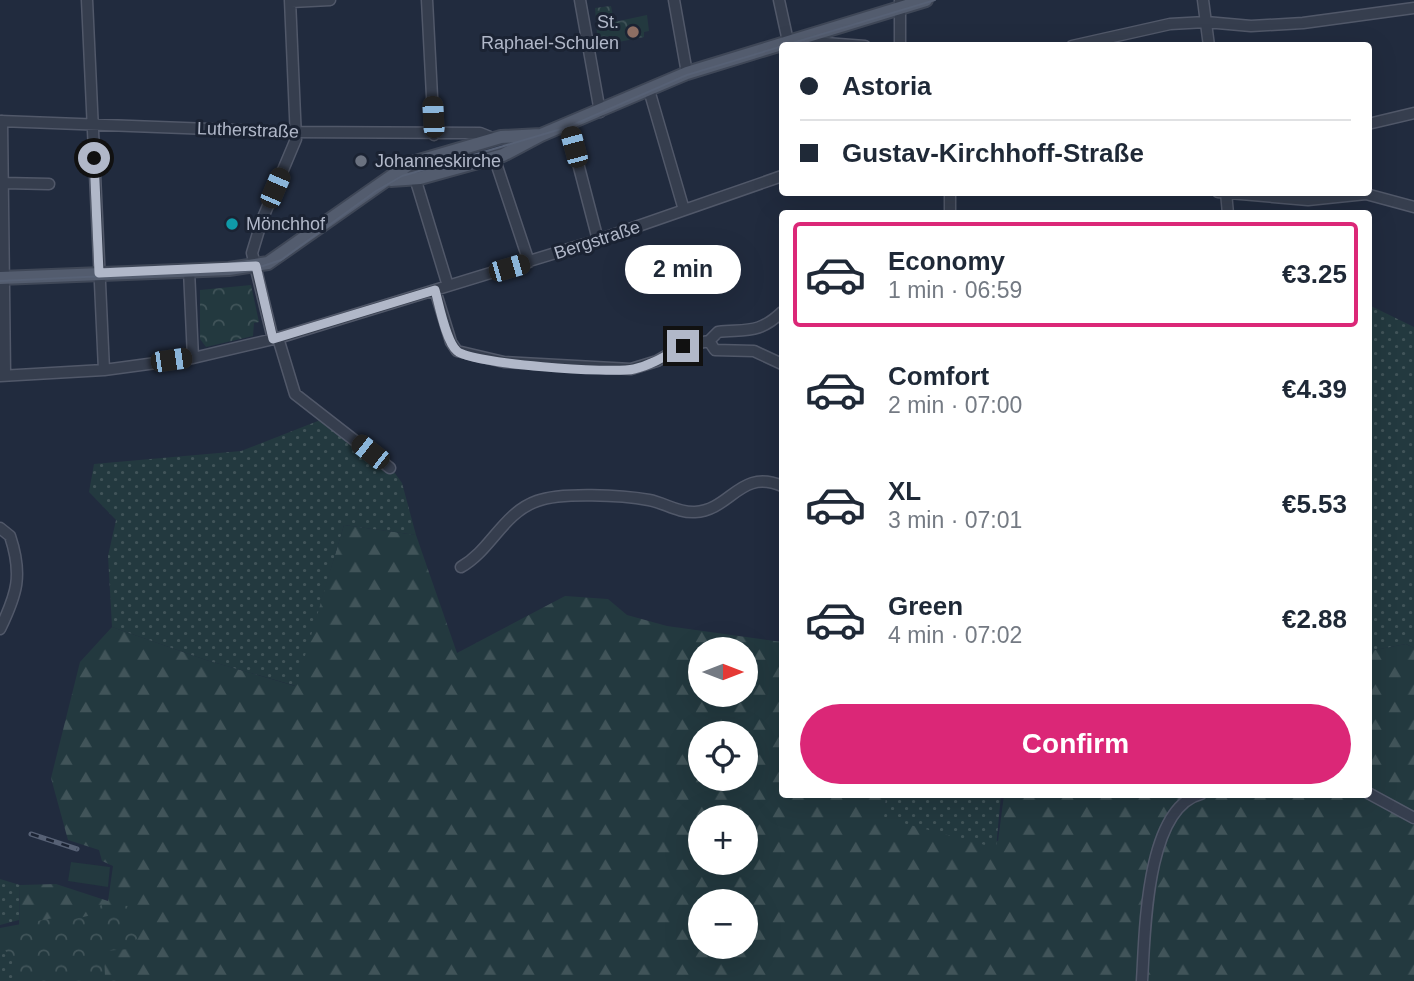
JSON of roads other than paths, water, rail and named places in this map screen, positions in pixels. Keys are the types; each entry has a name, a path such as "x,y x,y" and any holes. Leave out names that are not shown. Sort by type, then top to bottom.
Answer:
{"main road":[{"path":"792,42 900,4 926,0"},
{"path":"391,180 415,178 494,158 541,135 687,73 779,46"},
{"path":"2,278 256,266 279,258 391,180 400,169 421,160 495,139 541,135"}],"street":[{"path":"87,0 104,370"},
{"path":"330,0 290,1 296,132 253,246 275,339 295,394 390,468"},
{"path":"427,0 434,135"},
{"path":"580,0 600,112"},
{"path":"674,0 687,73"},
{"path":"779,0 784,33 788,42"},
{"path":"1203,0 1208,42"},
{"path":"900,4 900,42"},
{"path":"1090,42 1170,24 1206,22 1251,26 1303,23 1414,8"},
{"path":"1127,34 1128,42"},
{"path":"649,90 684,210"},
{"path":"1372,123 1414,113"},
{"path":"1,121 4,183 3,376"},
{"name":"Lutherstraße","path":"1,121 296,132 434,135 480,133 495,139"},
{"path":"568,125 598,240"},
{"path":"494,158 529,262"},
{"name":"Bergstraße","path":"3,376 104,370 193,358 275,339 598,240 779,177"},
{"path":"415,178 448,286"},
{"path":"4,183 49,184"},
{"path":"1261,196 1308,200 1347,196"},
{"path":"1372,196 1414,207"},
{"path":"188,270 193,358"},
{"path":"435,290 451,342 457,351 504,362 631,369 657,361 683,346 709,341 718,332 745,332 768,326 779,315"},
{"path":"709,341 715,350 754,351 779,364"},
{"path":"461,567 474,559 515,513 541,499 562,496 644,499 695,512 711,508 750,483 768,481 779,485"},
{"path":"0,528 10,536 18,582 13,601 0,629"},
{"path":"1372,795 1414,818"},
{"path":"1142,981 1149,889 1167,827 1177,808 1194,798"}],"tram line":[{"path":"796,42 935,0"},
{"path":"0,281 257,268 281,260 376,191 402,176 568,127 687,75 779,47"}],"railway":[{"path":"31,834 77,849"}],"place":[{"name":"St. Raphael-Schulen","path":"633,32"},
{"name":"Johanneskirche","path":"361,161"},
{"name":"Mönchhof","path":"232,224"}]}
